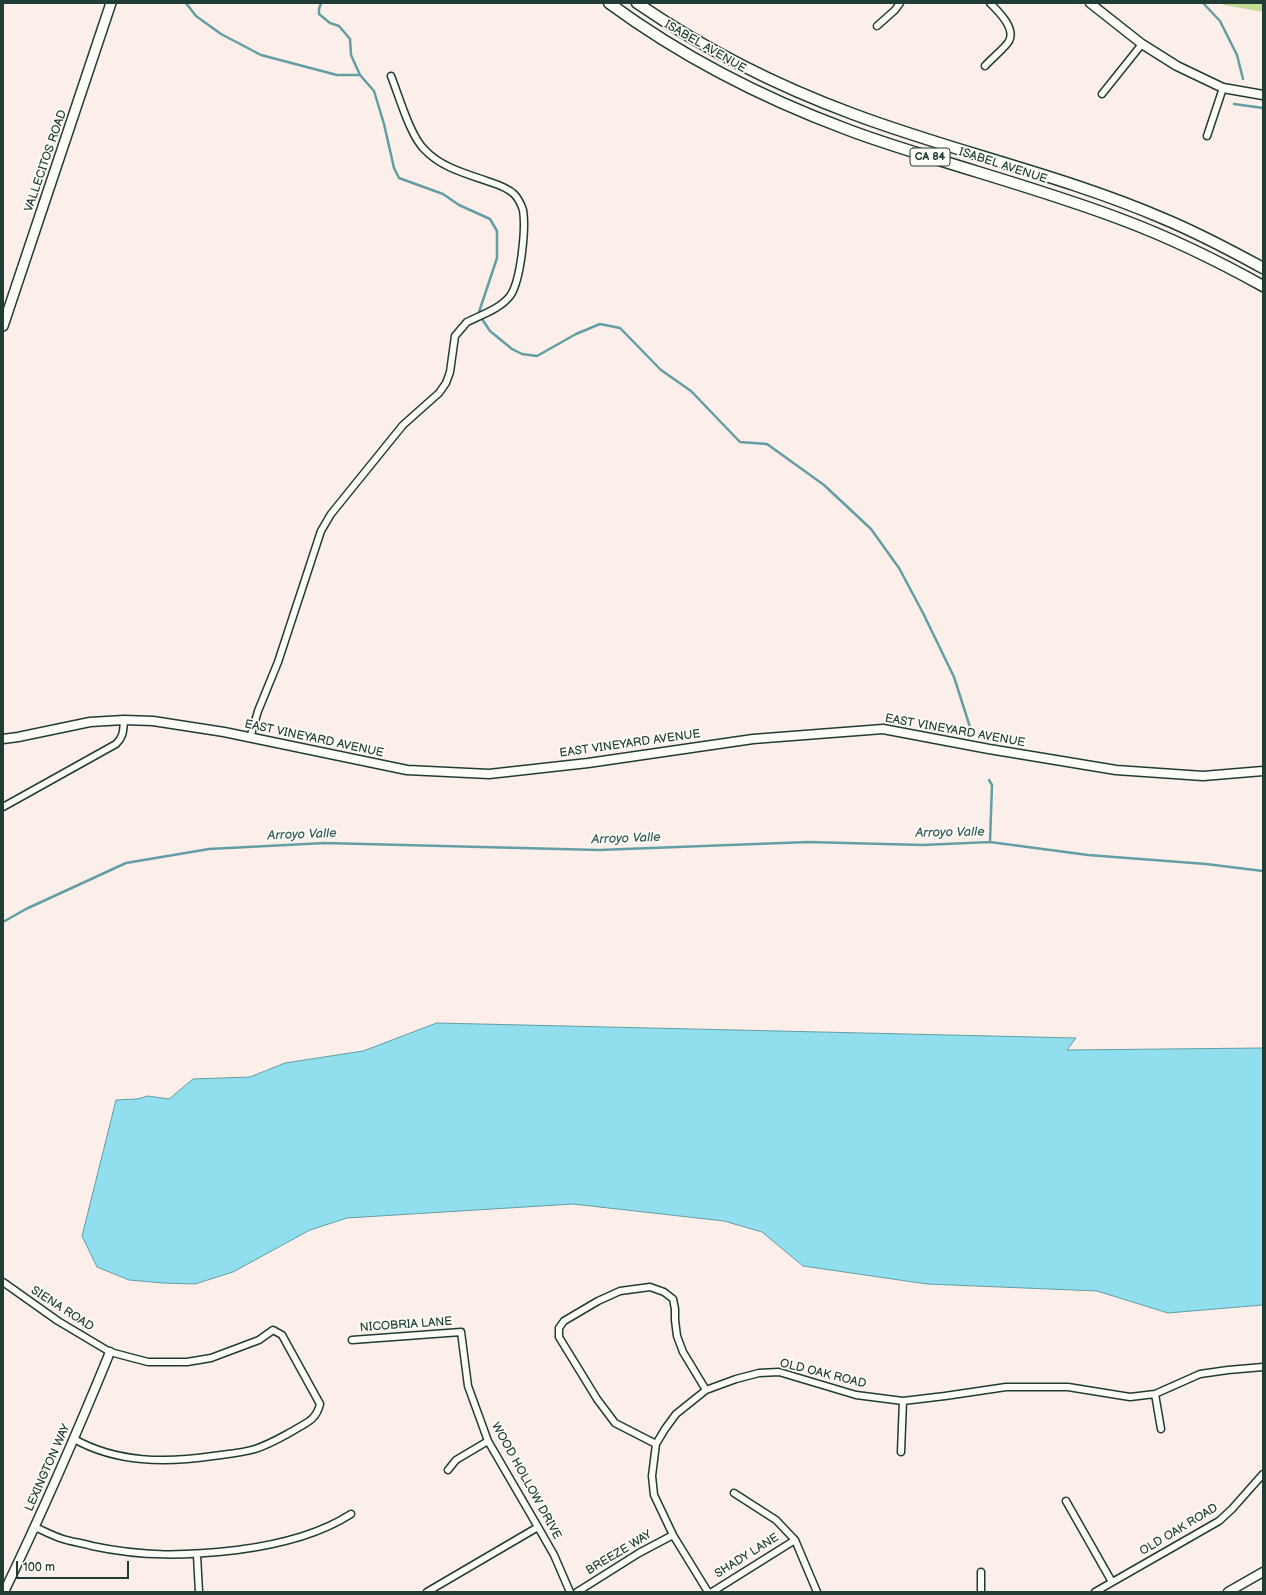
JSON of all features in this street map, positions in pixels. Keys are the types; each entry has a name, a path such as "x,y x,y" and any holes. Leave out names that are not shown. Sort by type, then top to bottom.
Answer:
{"highway":[{"name":"ISABEL AVENUE","path":"608,3 642,26 714,69 778,101 873,139 1019,185 1122,220 1186,247 1263,286"},
{"name":"ISABEL AVENUE","path":"637,3 722,55 806,95 878,123 1128,204 1186,229 1263,268"}],"main road":[{"name":"VALLECITOS ROAD","path":"3,326 112,3"}],"street":[{"path":"877,26 895,10 900,3"},
{"path":"985,66 1010,41 1011,33 1008,25 990,3"},
{"path":"1090,3 1142,44 1177,66 1223,88 1263,95"},
{"path":"1102,94 1142,44"},
{"path":"250,738 258,711 278,662 321,531 331,514 403,425 439,393 446,383 450,372 455,336 467,322 501,305 511,295 520,272 524,222 519,201 514,194 501,186 455,170 436,161 423,149 414,134 391,76"},
{"path":"1207,136 1223,88"},
{"path":"3,807 116,744 121,739 124,720"},
{"name":"EAST VINEYARD AVENUE","path":"3,739 90,722 124,720 153,721 250,738 407,770 488,774 588,763 753,739 883,729 989,749 1116,770 1203,776 1263,771"},
{"name":"SIENA ROAD","path":"3,1282 58,1321 110,1352 148,1362 187,1362 211,1358 231,1352 259,1340 273,1330 282,1335 317,1396 320,1404 318,1412 313,1419 279,1438 257,1448 242,1452 201,1458 164,1461 134,1459 88,1447 74,1439"},
{"path":"656,1444 615,1423 597,1399 559,1337 559,1328 564,1321 598,1301 620,1291 650,1287 664,1292 673,1299 677,1336 683,1352 706,1390"},
{"name":"NICOBRIA LANE","path":"352,1340 461,1332"},
{"name":"WOOD HOLLOW DRIVE","path":"461,1332 468,1386 488,1441 554,1555 570,1592"},
{"name":"LEXINGTON WAY","path":"4,1592 74,1439 110,1352"},
{"name":"OLD OAK ROAD","path":"708,1592 673,1535 654,1495 652,1476 656,1444 676,1414 706,1390 736,1378 760,1373 779,1372 856,1395 903,1401 1006,1387 1068,1387 1130,1397 1155,1394 1200,1374 1263,1367"},
{"path":"1155,1394 1161,1429"},
{"path":"901,1452 903,1401"},
{"path":"448,1470 456,1460 488,1441"},
{"name":"OLD OAK ROAD","path":"1095,1592 1219,1521 1232,1509 1263,1474"},
{"path":"734,1493 776,1520 795,1540 818,1592"},
{"path":"1066,1501 1112,1582"},
{"path":"35,1527 64,1539 110,1550 152,1555 197,1555 252,1548 292,1540 338,1523 351,1514"},
{"path":"427,1592 538,1527"},
{"name":"BREEZE WAY","path":"577,1592 639,1553 673,1535"},
{"name":"SHADY LANE","path":"712,1592 795,1540"},
{"path":"197,1555 199,1592"},
{"path":"981,1572 981,1592"},
{"path":"1228,1592 1263,1572"}],"green space":[{"path":"1222,3 1263,3 1263,12 1224,5"}],"water":[{"path":"437,1023 1076,1038 1067,1050 1263,1048 1263,1305 1168,1313 1097,1291 927,1284 803,1266 762,1232 724,1221 573,1204 347,1218 310,1230 233,1272 195,1284 129,1280 97,1267 82,1236 116,1100 137,1099 148,1096 169,1099 193,1079 250,1077 285,1063 363,1051"}],"waterway":[{"path":"186,3 196,16 221,34 261,55 337,75 360,75"},
{"path":"321,3 319,14 330,23 339,26 350,39 351,55 360,75 374,91 384,124 394,168 399,178 443,194 459,205 490,219 497,231 497,258 479,312"},
{"path":"1203,3 1220,21 1237,55 1243,79"},
{"path":"1234,104 1263,108"},
{"path":"482,319 490,331 512,349 522,354 537,356 576,334 600,324 620,328 661,370 691,391 740,442 767,444 824,485 871,529 899,568 954,677 970,727"},
{"path":"989,780 992,785 990,842"},
{"name":"Arroyo Valle","path":"3,922 26,909 126,863 209,849 325,843 599,850 808,842 923,845 990,842 1088,855 1206,864 1263,871"}]}
